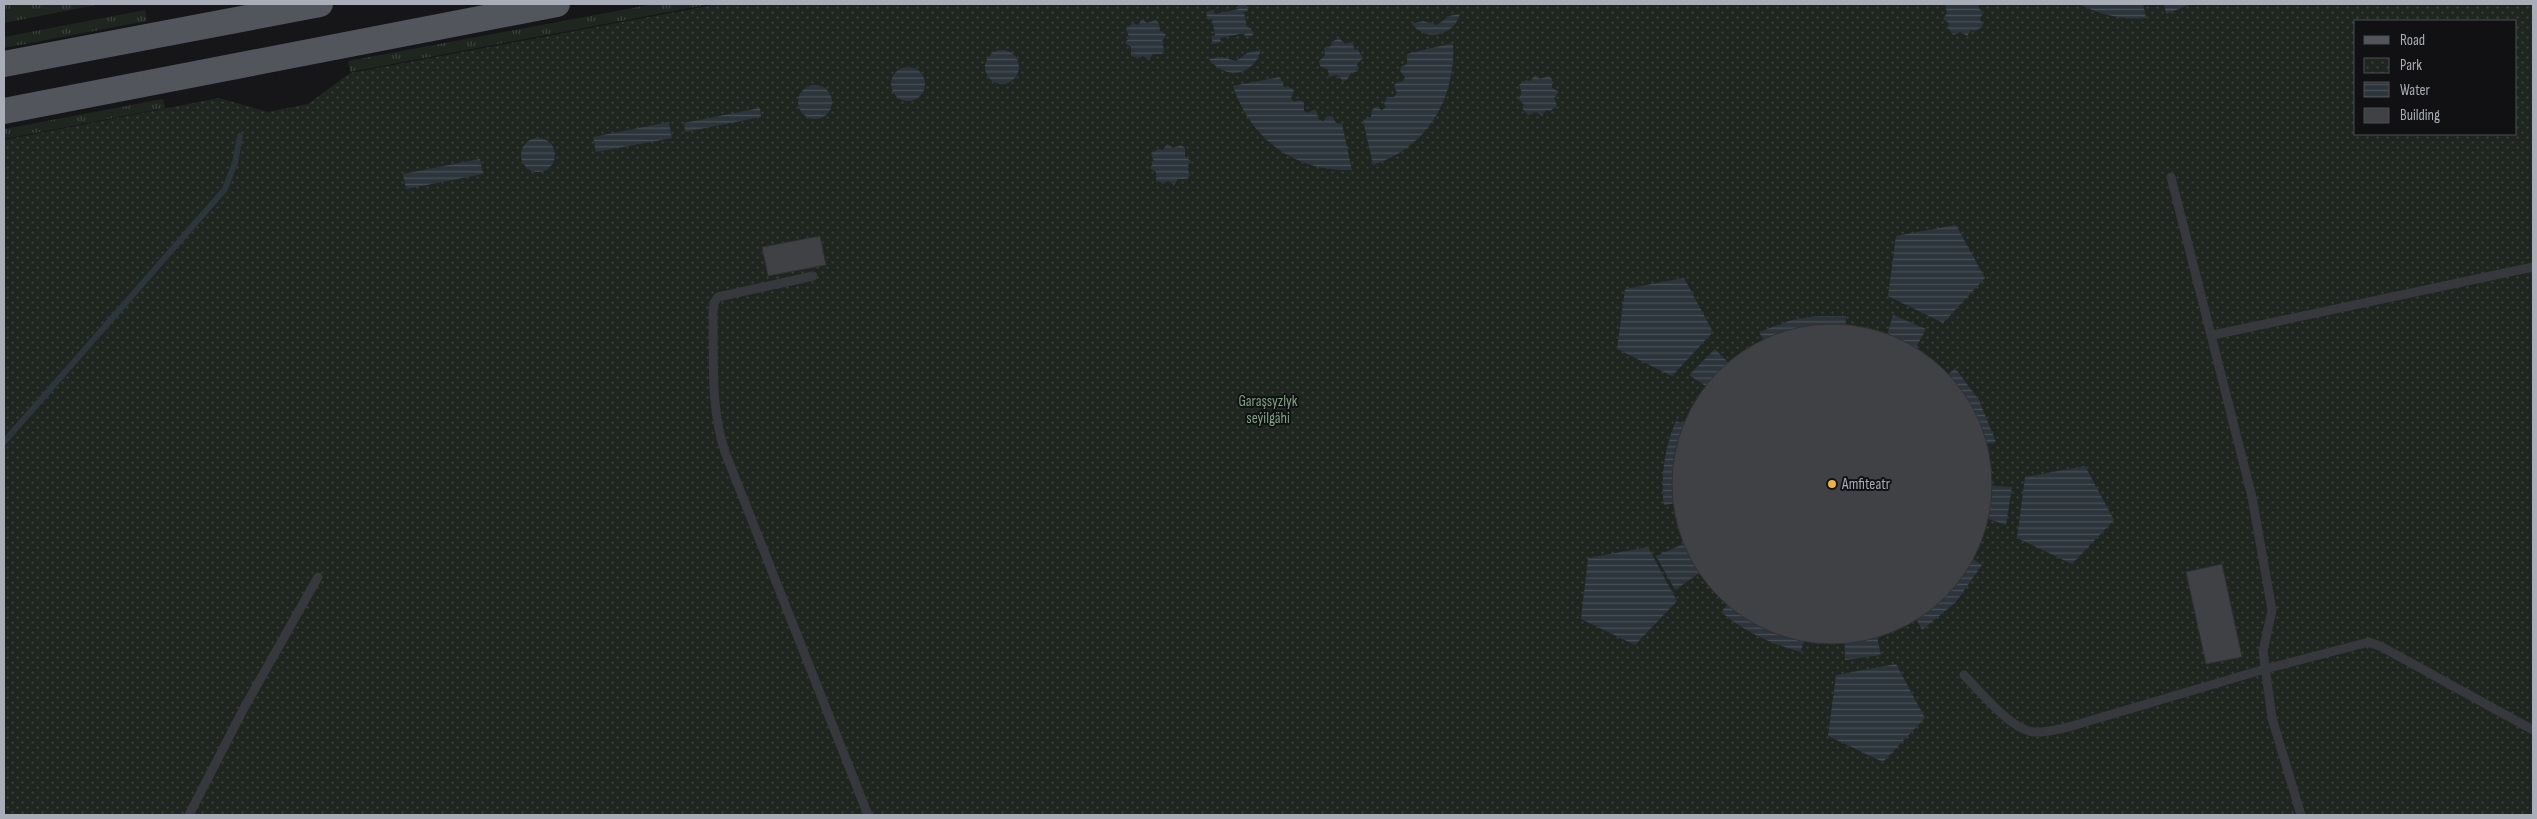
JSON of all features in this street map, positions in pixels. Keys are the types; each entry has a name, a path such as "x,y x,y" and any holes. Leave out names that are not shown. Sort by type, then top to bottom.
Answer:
{"main road":[{"path":"4,64 320,4"},
{"path":"4,111 557,4"}],"lane":[{"path":"2171,177 2213,335 2249,483 2272,610 2263,650 2272,718 2301,815"},
{"path":"2213,335 2533,267"},
{"path":"813,276 718,297 714,303 713,313 714,403 717,427 725,452 868,815"},
{"path":"189,815 244,708 318,577"},
{"path":"1964,675 2003,714 2023,729 2032,732 2072,726 2265,669 2362,643 2374,643 2533,730"}],"green space":[{"path":"4,4 101,4 4,23"},
{"path":"654,4 711,4 350,72 348,61"},
{"name":"Garaşsyzlyk seýilgähi","path":"718,4 2533,4 2533,815 4,815 4,140 219,98 268,112 308,104 350,73"},
{"path":"145,10 147,21 4,48 4,37"},
{"path":"163,99 165,108 4,139 4,129"}],"water":[{"path":"1246,4 1248,11 1244,12 1247,28 1251,28 1253,36 1245,37 1244,33 1220,38 1221,42 1213,44 1211,36 1215,35 1212,19 1208,20 1206,12 1214,10 1215,14 1239,9 1238,5"},
{"path":"1945,4 1979,4 1978,8 1984,12 1980,18 1983,26 1976,31 1971,30 1967,36 1961,32 1953,35 1948,28 1949,23 1943,19 1947,13"},
{"path":"2079,4 2143,4 2146,18 2112,16"},
{"path":"2164,4 2191,4 2166,14"},
{"path":"1460,14 1452,27 1446,32 1439,34 1425,33 1418,30 1412,24 1423,21 1437,25 1449,16"},
{"path":"1142,19 1147,23 1156,20 1159,23 1160,31 1166,35 1162,41 1164,50 1162,54 1153,54 1149,60 1143,56 1139,58 1131,56 1131,47 1125,43 1129,37 1126,29 1133,23 1138,25"},
{"path":"1339,38 1345,44 1353,42 1354,49 1358,50 1363,58 1357,64 1358,71 1351,73 1347,80 1343,81 1337,75 1329,77 1328,70 1320,66 1319,61 1325,55 1324,48 1331,46 1332,42"},
{"path":"1453,43 1453,64 1449,83 1443,102 1434,119 1423,134 1409,147 1373,165 1363,120 1371,117 1372,110 1375,107 1382,110 1386,107 1384,104 1387,97 1394,97 1397,93 1394,86 1396,83 1403,81 1405,77 1400,71 1401,67 1407,64 1407,54"},
{"path":"1002,50 1014,55 1019,67 1014,79 1002,84 990,79 985,67 990,55"},
{"path":"1261,50 1252,66 1238,72 1223,70 1209,59 1222,57 1236,61 1247,53"},
{"path":"908,67 920,72 925,84 920,96 908,101 896,96 891,84 896,72"},
{"path":"1535,75 1540,79 1549,76 1552,79 1552,88 1559,92 1554,98 1557,106 1550,111 1546,110 1542,116 1536,112 1528,115 1522,108 1524,104 1518,99 1522,93 1519,85 1526,80 1530,81"},
{"path":"1280,77 1284,87 1292,88 1294,91 1291,98 1294,102 1301,100 1304,103 1304,111 1307,113 1314,110 1317,112 1318,119 1323,121 1329,116 1333,117 1336,123 1342,124 1352,170 1331,169 1294,159 1264,137 1251,122 1233,86"},
{"path":"815,85 827,90 832,102 827,114 815,119 803,114 798,102 803,90"},
{"path":"760,108 761,117 685,132 684,123"},
{"path":"669,122 672,138 596,152 593,137"},
{"path":"538,138 550,143 555,155 550,167 538,172 526,167 521,155 526,143"},
{"path":"1167,144 1173,148 1181,145 1185,148 1185,157 1191,161 1187,167 1190,175 1187,179 1178,179 1174,185 1168,181 1164,183 1156,181 1156,172 1150,168 1154,162 1151,154 1158,149 1163,150"},
{"path":"480,159 483,174 406,189 403,174"},
{"path":"1956,225 1985,278 1943,323 1888,296 1896,236"},
{"path":"1684,278 1713,332 1672,376 1617,349 1625,289"},
{"path":"1893,315 1926,329 1896,385 1875,374"},
{"path":"1816,316 1846,316 1844,379 1827,378 1792,388 1759,332 1792,320"},
{"path":"1715,349 1762,397 1746,413 1689,375"},
{"path":"1955,368 1979,400 1996,442 1937,455 1926,430 1912,410"},
{"path":"1676,421 1740,443 1733,469 1732,494 1664,505 1664,462"},
{"path":"2085,466 2114,520 2072,564 2017,538 2025,477"},
{"path":"1950,483 2012,487 2006,525 1947,505"},
{"path":"1727,525 1738,546 1675,590 1656,556"},
{"path":"1926,530 1982,565 1956,602 1922,630 1889,566 1911,549"},
{"path":"1648,547 1677,601 1635,645 1581,619 1588,558"},
{"path":"1769,559 1793,574 1816,581 1801,652 1779,645 1739,626 1721,612"},
{"path":"1867,589 1881,655 1845,660 1844,594"},
{"path":"1896,664 1925,718 1883,762 1828,736 1836,675"}],"building":[{"path":"820,236 826,265 768,276 762,247"},
{"name":"Amfiteatr","path":"1832,324 1863,327 1893,336 1934,360 1956,382 1980,423 1989,453 1992,484 1989,515 1980,545 1956,586 1934,608 1893,632 1863,641 1832,644 1801,641 1771,632 1730,608 1708,586 1684,545 1675,515 1672,484 1675,453 1684,423 1708,382 1730,360 1771,336 1801,327"},
{"path":"2222,564 2242,657 2206,664 2186,572"}],"waterway":[{"path":"4,442 225,189 235,163 240,136"}],"place":[{"name":"Amfiteatr","path":"1832,484"}]}
